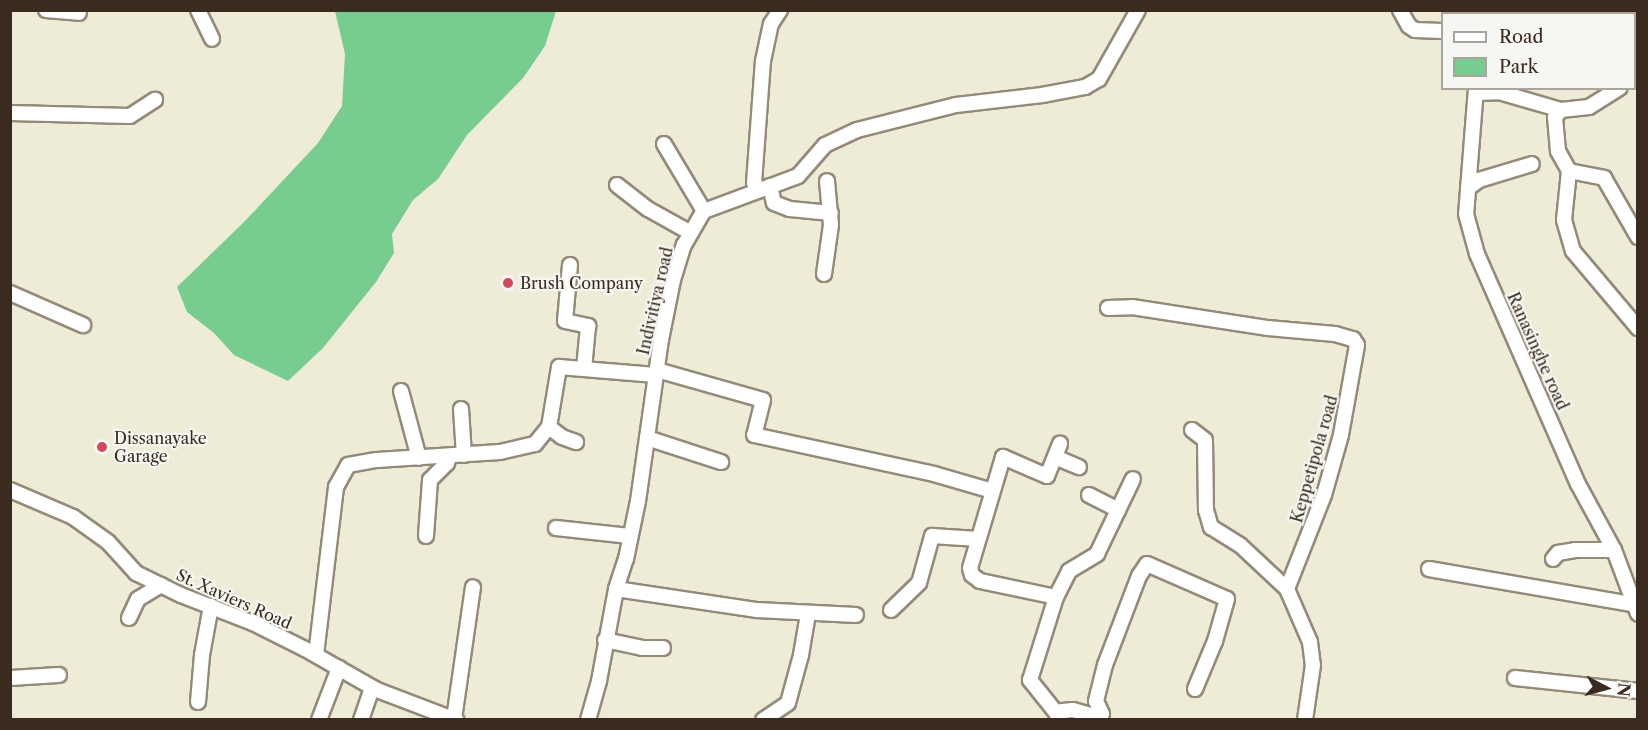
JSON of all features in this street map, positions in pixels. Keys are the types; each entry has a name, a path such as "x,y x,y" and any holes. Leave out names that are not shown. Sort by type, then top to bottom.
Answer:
{"street":[{"path":"46,10 79,13"},
{"path":"198,10 212,39"},
{"path":"780,10 771,24 763,61 754,183 765,188 774,203 790,209 831,213"},
{"path":"664,144 704,211 798,176 825,145 857,130 956,105 1042,95 1085,87 1099,78 1138,10"},
{"path":"1400,10 1409,26 1415,30 1441,31"},
{"path":"1476,91 1499,92 1561,110 1589,106 1616,90"},
{"name":"Ranasinghe road","path":"1476,91 1466,214 1478,254 1578,484 1614,550 1635,609"},
{"path":"10,112 130,116 155,100"},
{"path":"1561,110 1555,117 1558,151 1569,171 1564,220 1573,251 1638,328"},
{"path":"1468,189 1479,180 1532,164"},
{"path":"1569,171 1604,178 1638,237"},
{"path":"824,274 831,213 827,181"},
{"path":"617,185 648,209 691,233"},
{"name":"Indivitiya road","path":"588,720 599,681 605,640 630,536 673,280 684,245 704,211"},
{"path":"570,265 565,321 588,326 584,369"},
{"path":"10,293 82,325"},
{"name":"Keppetipola road","path":"1108,308 1132,307 1268,328 1306,330 1346,336 1355,342 1355,367 1338,445 1324,495 1287,589"},
{"path":"316,655 336,487 348,465 500,452 535,444 549,427 559,367 656,373 763,400 754,435 934,474 992,491"},
{"path":"401,391 419,458"},
{"path":"461,409 464,455"},
{"path":"549,427 562,437 576,442"},
{"path":"1192,430 1205,440 1206,510 1211,527 1240,545 1287,589 1310,642 1313,665 1305,720"},
{"path":"647,438 721,462"},
{"path":"1056,597 980,580 972,575 970,568 1003,457 1047,476 1058,450 1078,467"},
{"path":"426,536 430,480 447,463 449,457"},
{"path":"1104,717 1073,710 1062,711 1058,717 1030,680 1056,597 1069,571 1097,554 1133,479"},
{"name":"St. Xaviers Road","path":"10,490 73,517 108,542 136,573 253,622 372,688 455,719"},
{"path":"1089,495 1118,510"},
{"path":"556,528 630,536"},
{"path":"891,610 918,583 932,536 978,539"},
{"path":"1553,559 1558,553 1575,550 1614,550"},
{"path":"1104,717 1096,701 1105,665 1139,576 1147,564 1227,599 1215,641 1195,689"},
{"path":"1429,570 1635,609"},
{"path":"129,618 138,599 161,585"},
{"path":"455,719 473,587"},
{"path":"616,589 757,610 856,615"},
{"path":"198,702 206,628 211,606"},
{"path":"763,720 788,703 801,655 808,614"},
{"path":"605,640 642,648 663,648"},
{"path":"319,720 339,668"},
{"path":"10,678 59,675"},
{"path":"1515,678 1638,691"},
{"path":"361,720 372,688"}],"green space":[{"path":"335,11 556,11 545,46 523,78 467,135 438,179 413,200 392,234 394,253 376,282 323,348 288,381 234,355 214,333 187,312 177,287 245,221 318,143 342,106 345,54"}],"place":[{"name":"Brush Company","path":"508,283"},
{"name":"Dissanayake Garage","path":"102,447"}]}
